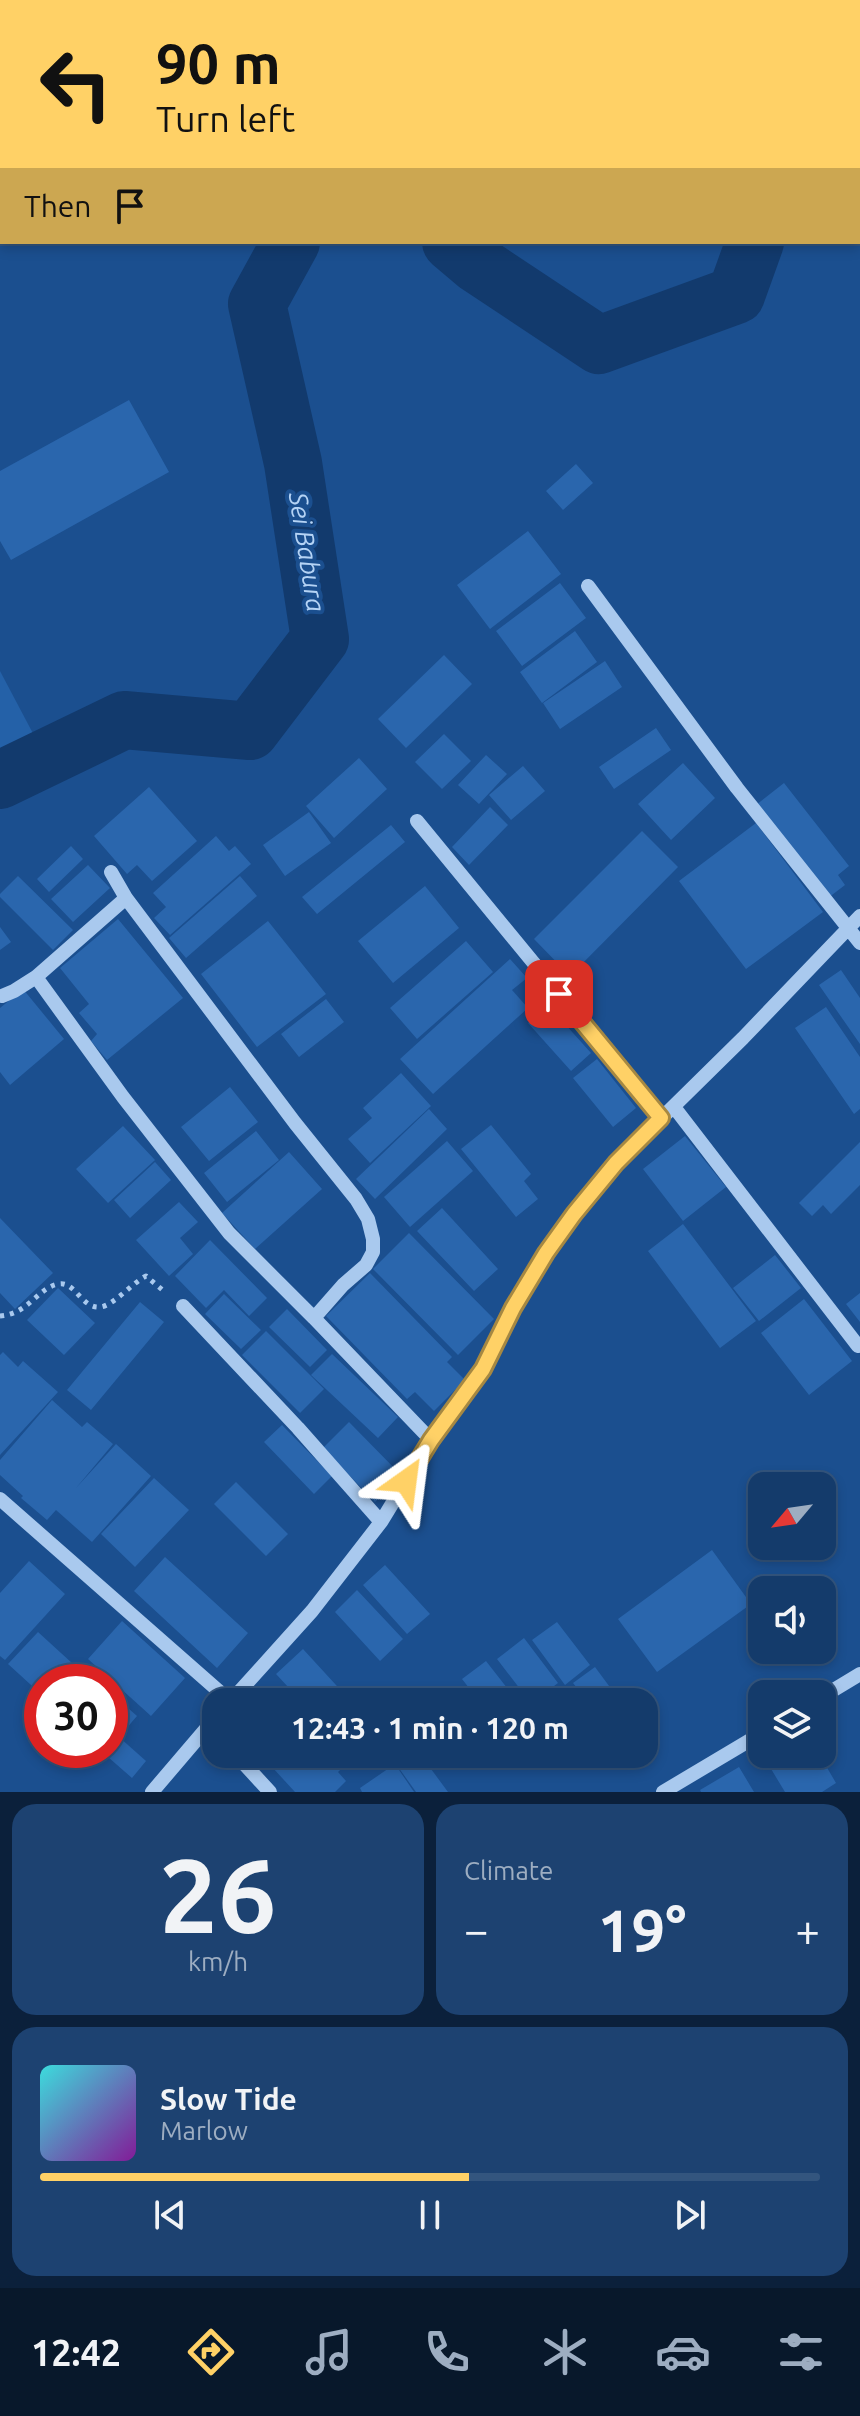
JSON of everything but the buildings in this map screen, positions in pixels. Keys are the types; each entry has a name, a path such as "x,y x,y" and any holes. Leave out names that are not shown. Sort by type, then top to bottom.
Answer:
{"street":[{"path":"588,586 737,788 860,943"},
{"path":"417,821 661,1118"},
{"path":"111,872 126,898 356,1199 368,1219 373,1252 366,1265 343,1285 314,1318"},
{"path":"2,996 36,977 126,898"},
{"path":"243,1688 312,1611 381,1522 431,1440 483,1369 513,1308 574,1214 616,1163 743,1038 860,916"},
{"path":"36,977 123,1097 229,1233 431,1440"},
{"path":"674,1107 858,1346"},
{"path":"183,1306 381,1522"},
{"path":"0,1499 214,1688"},
{"path":"836,1689 860,1674"},
{"path":"152,1792 202,1738"},
{"path":"663,1792 748,1741"},
{"path":"248,1768 270,1792"}],"path":[{"path":"0,1316 21,1311 46,1289 63,1283 94,1307 103,1307 146,1276 183,1306"}],"shaded area":[{"path":"0,671 37,741 0,764"}],"waterway":[{"name":"Sei Babura","path":"0,780 124,720 250,731 320,639 293,463 257,304 290,244"},
{"name":"Sei Babura","path":"453,244 477,264 599,345 736,295 754,244"}],"route":[{"path":"406,1481 431,1440 483,1369 513,1308 546,1253 616,1163 661,1118 559,994"}]}
